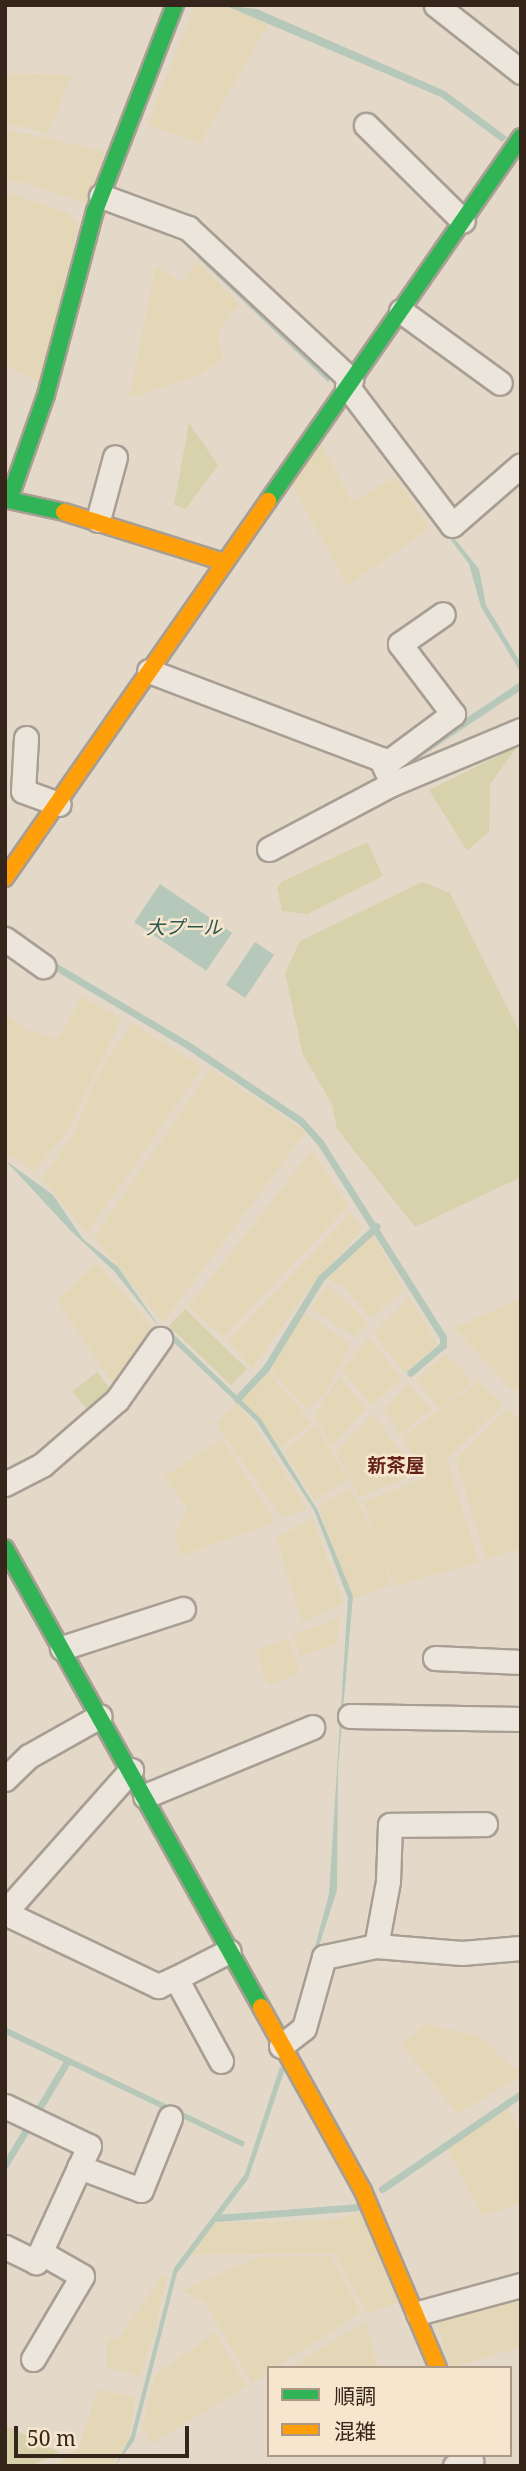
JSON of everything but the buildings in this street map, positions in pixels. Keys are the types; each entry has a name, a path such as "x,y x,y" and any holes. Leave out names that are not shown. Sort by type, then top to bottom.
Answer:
{"street":[{"path":"175,5 101,196 46,395 7,504 97,520 224,562"},
{"path":"436,5 521,72"},
{"path":"366,125 463,221"},
{"path":"5,878 463,221 514,159 521,137"},
{"path":"101,196 188,228 349,383 452,526 521,465"},
{"path":"401,311 500,383"},
{"path":"97,520 115,457"},
{"path":"269,849 388,775 453,714 392,649 443,614"},
{"path":"149,671 382,759 388,775"},
{"path":"388,775 521,730"},
{"path":"26,738 23,791 59,804"},
{"path":"5,939 43,966"},
{"path":"5,1484 42,1465 117,1401 160,1339"},
{"path":"5,1548 363,2191 418,2313 437,2366"},
{"path":"62,1648 183,1609"},
{"path":"435,1658 521,1662"},
{"path":"5,1779 29,1756 100,1716"},
{"path":"350,1717 521,1719"},
{"path":"145,1796 312,1727"},
{"path":"131,1770 5,1913 158,1986 229,1951"},
{"path":"376,1946 388,1881 390,1825 485,1824"},
{"path":"281,2046 304,2028 324,1957 376,1946 462,1953 521,1948"},
{"path":"176,1978 221,2061"},
{"path":"5,2106 89,2146 36,2262 5,2247"},
{"path":"79,2167 141,2190 170,2118"},
{"path":"33,2359 82,2276 40,2252"},
{"path":"418,2313 521,2285"}],"shaded area":[{"path":"195,5 224,5 270,21 200,144 147,124"},
{"path":"5,73 72,75 48,133 5,123"},
{"path":"5,129 105,151 87,203 5,178"},
{"path":"5,191 64,211 79,224 40,383 5,365"},
{"path":"197,261 239,304 217,333 223,359 196,377 129,398 156,265 181,283"},
{"path":"189,423 218,465 186,509 174,505"},
{"path":"319,439 352,502 396,477 429,528 348,586 291,483"},
{"path":"518,746 490,784 489,832 467,851 429,790"},
{"path":"367,842 383,876 308,914 282,911 277,887 283,881"},
{"path":"422,882 450,893 521,1035 521,1177 415,1227 337,1129 332,1104 303,1055 285,973 300,941"},
{"path":"82,996 121,1020 67,1133 34,1171 5,1152 5,1013 29,1031 58,1039"},
{"path":"132,1023 203,1067 87,1233 42,1178 72,1137 99,1073"},
{"path":"211,1069 306,1132 163,1322 94,1237"},
{"path":"312,1150 348,1206 223,1337 188,1307"},
{"path":"351,1213 363,1228 306,1292 252,1369 228,1341"},
{"path":"373,1234 404,1289 371,1319 344,1287 327,1279"},
{"path":"96,1263 155,1329 116,1388 57,1300"},
{"path":"328,1285 368,1322 354,1337 310,1308"},
{"path":"409,1298 438,1345 405,1373 373,1334"},
{"path":"520,1298 521,1386 514,1392 454,1328"},
{"path":"185,1309 247,1369 231,1385 169,1326"},
{"path":"304,1313 351,1344 325,1394 307,1410 269,1368"},
{"path":"369,1337 402,1379 371,1405 342,1370"},
{"path":"445,1353 473,1382 439,1408 416,1380"},
{"path":"267,1370 312,1423 279,1449 240,1400"},
{"path":"97,1372 114,1394 90,1413 73,1391"},
{"path":"340,1377 366,1409 332,1446 314,1416"},
{"path":"479,1381 503,1405 447,1459 479,1562 395,1586 363,1502 426,1478 402,1437"},
{"path":"409,1383 431,1410 399,1435 384,1409"},
{"path":"236,1402 253,1423 307,1509 282,1518 216,1424"},
{"path":"506,1410 521,1419 521,1549 486,1559 456,1460"},
{"path":"373,1414 417,1474 359,1497 336,1452"},
{"path":"316,1425 348,1480 315,1500 284,1451"},
{"path":"222,1439 275,1522 181,1556 175,1536 187,1508 164,1476"},
{"path":"351,1488 386,1559 390,1585 353,1600 318,1506"},
{"path":"312,1517 344,1603 303,1623 276,1539"},
{"path":"340,1617 337,1644 300,1656 293,1635"},
{"path":"288,1639 300,1674 268,1685 256,1650"},
{"path":"426,2024 480,2037 521,2075 458,2114 402,2044"},
{"path":"508,2106 521,2137 521,2204 482,2215 447,2149"},
{"path":"363,2212 401,2302 367,2313 334,2253 189,2255 213,2223 331,2220"},
{"path":"331,2256 361,2312 278,2366 267,2366 267,2373 252,2383 204,2301 181,2291 258,2257"},
{"path":"162,2276 167,2277 154,2335 140,2376 106,2367 107,2338 118,2339"},
{"path":"521,2293 521,2347 451,2366 434,2319"},
{"path":"366,2321 377,2366 292,2366"},
{"path":"215,2332 247,2386 152,2444 142,2427 155,2375"},
{"path":"98,2389 136,2398 128,2442 114,2466 54,2466 79,2447"},
{"path":"5,2425 59,2452 32,2466 5,2466"}],"water":[{"path":"224,5 257,9 445,91 507,137 502,142 441,97"},
{"path":"201,256 331,379 328,382 198,258"},
{"path":"376,441 479,569 486,605 519,660 521,673 481,607 469,564"},
{"name":"大プール","path":"160,884 232,933 206,971 134,922"},
{"path":"255,942 274,955 245,998 226,985"},
{"path":"5,1160 53,1195 83,1239 118,1267 160,1328 114,1271 71,1231"},
{"path":"172,1333 261,1419 318,1511 353,1596 338,1768 337,1890 296,2018 329,1894 348,1598 314,1510 257,1422 167,1336"},
{"path":"5,2027 245,2142 243,2147 5,2034"},
{"path":"280,2067 285,2069 248,2179 177,2273 134,2441 115,2466 131,2436 174,2268 245,2174"}],"waterway":[{"path":"407,761 521,685"},
{"path":"46,961 189,1046 301,1121 320,1142 443,1337 443,1345 410,1373"},
{"path":"237,1399 266,1368 321,1278 377,1226"},
{"path":"5,2165 68,2060"},
{"path":"382,2189 521,2094"},
{"path":"217,2218 359,2207"}],"traffic: fast":[{"path":"64,512 9,500 46,395 95,211 175,5"},
{"path":"268,501 521,137"},
{"path":"5,1548 261,2007"}],"traffic: slow":[{"path":"5,878 268,501"},
{"path":"64,512 224,562"},
{"path":"261,2007 363,2191 437,2366"}],"district":[{"name":"新茶屋","path":"396,1466"}]}
